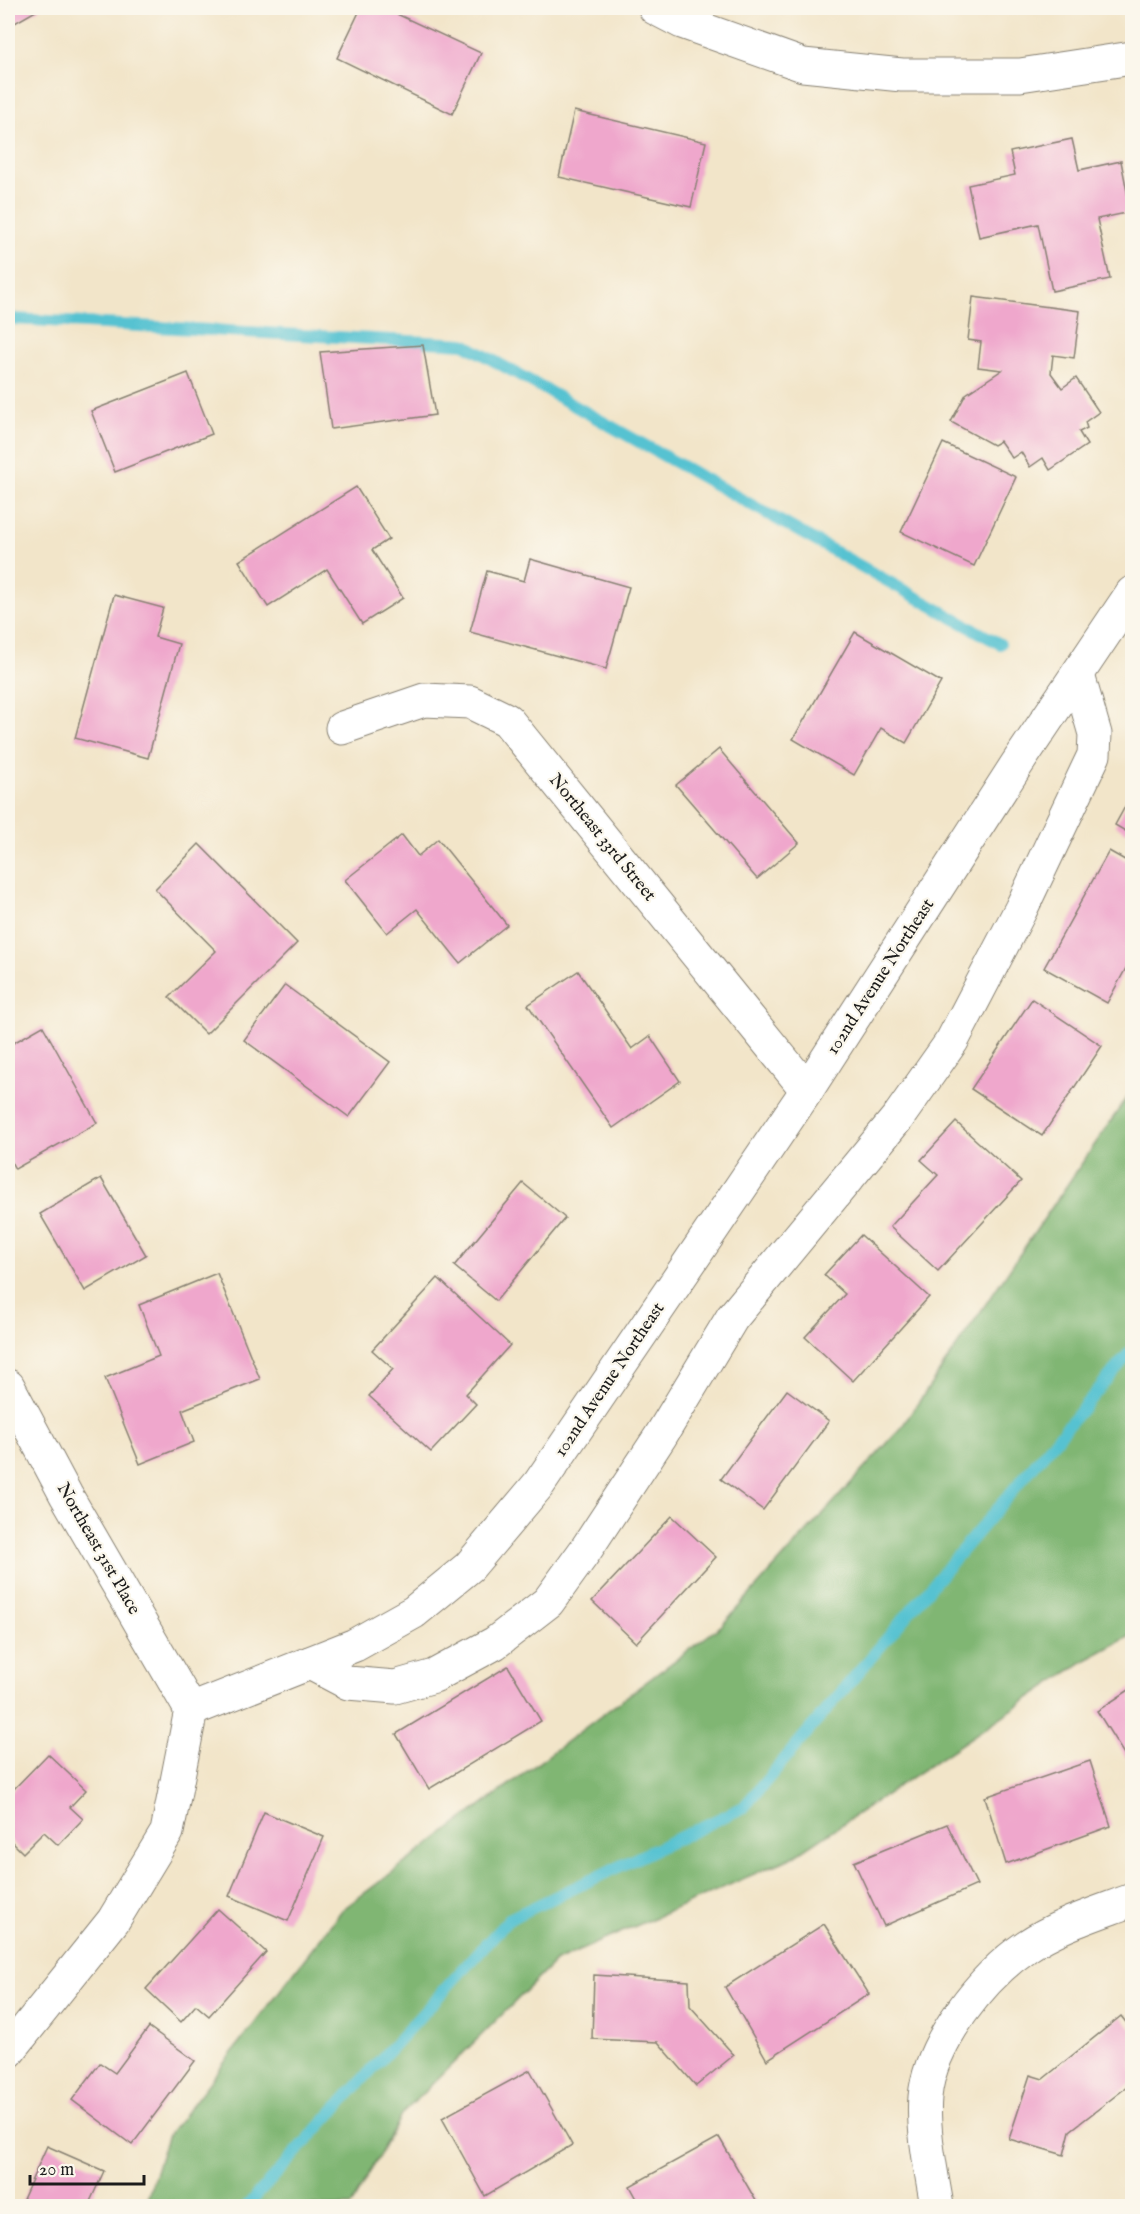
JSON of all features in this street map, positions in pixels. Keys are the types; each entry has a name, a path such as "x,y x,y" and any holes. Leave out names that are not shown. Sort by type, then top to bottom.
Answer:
{"street":[{"path":"655,8 682,22 803,65 902,75 1020,75 1132,58"},
{"name":"102nd Avenue Northeast","path":"191,1710 355,1645 414,1612 469,1567 539,1484 807,1090 1132,593"},
{"path":"310,1663 348,1683 395,1687 434,1676 454,1665 495,1642 548,1602 585,1551 660,1437 732,1318 899,1116 952,1041 1021,909 1094,754 1095,734 1078,675"},
{"name":"Northeast 33rd Street","path":"342,728 424,700 470,702 507,720 807,1090"},
{"name":"Northeast 31st Place","path":"8,1386 66,1495 191,1710"},
{"path":"8,2052 113,1921 166,1832 191,1710"},
{"path":"937,2206 930,2162 925,2097 939,2048 969,2004 997,1970 1029,1945 1084,1919 1132,1900"}],"green space":[{"path":"1132,1090 1132,1635 1086,1660 793,1857 556,1961 402,2114 351,2206 145,2206 167,2137 342,1910 722,1625 901,1428"}],"building":[{"path":"8,8 41,8 8,27"},
{"path":"361,8 384,8 481,53 452,114 337,58"},
{"path":"574,111 706,142 691,207 559,177"},
{"path":"1072,139 1079,170 1121,161 1131,212 1097,219 1110,279 1052,291 1038,224 979,237 968,185 1015,175 1010,152"},
{"path":"973,297 1080,311 1074,358 1053,355 1051,373 1062,388 1076,378 1099,412 1085,422 1087,428 1079,432 1087,445 1050,470 1043,458 1030,467 1021,452 1012,458 1000,441 993,445 951,422 966,394 1002,370 978,367 981,342 968,340"},
{"path":"423,345 435,415 331,429 320,352"},
{"path":"188,373 212,434 115,472 91,411"},
{"path":"943,443 1016,477 974,566 901,532"},
{"path":"356,487 389,539 372,550 403,598 362,624 327,569 268,607 239,561"},
{"path":"530,559 629,587 606,669 470,632 487,571 524,581"},
{"path":"114,595 163,608 155,637 179,644 148,758 75,738"},
{"path":"855,632 941,682 906,743 881,728 854,775 793,739"},
{"path":"719,749 799,843 757,879 676,785"},
{"path":"1132,794 1132,835 1115,825"},
{"path":"402,835 418,856 438,839 507,925 460,963 417,909 387,933 345,880"},
{"path":"199,844 297,943 206,1034 169,997 216,951 155,889"},
{"path":"1109,851 1132,864 1132,957 1107,1003 1044,968"},
{"path":"578,971 632,1049 650,1036 680,1081 613,1128 528,1005"},
{"path":"285,985 390,1062 349,1117 244,1040"},
{"path":"1032,999 1102,1046 1042,1136 971,1089"},
{"path":"43,1026 97,1123 15,1169 8,1156 8,1046"},
{"path":"956,1122 1021,1181 938,1271 890,1227 938,1175 921,1160"},
{"path":"101,1178 146,1255 85,1291 40,1214"},
{"path":"523,1183 565,1218 496,1301 454,1266"},
{"path":"861,1235 929,1297 853,1381 805,1337 845,1294 824,1275"},
{"path":"217,1273 260,1379 182,1410 194,1442 140,1464 105,1378 159,1356 139,1305"},
{"path":"438,1278 510,1345 466,1394 476,1404 431,1452 369,1396 393,1369 372,1350"},
{"path":"787,1390 829,1421 763,1510 721,1479"},
{"path":"672,1516 716,1557 636,1643 592,1601"},
{"path":"508,1666 541,1721 429,1789 396,1734"},
{"path":"1132,1688 1132,1767 1097,1711"},
{"path":"48,1754 86,1790 70,1807 83,1819 58,1845 44,1832 23,1853 8,1838 8,1795"},
{"path":"1090,1761 1111,1826 1006,1864 985,1797"},
{"path":"264,1812 324,1837 288,1921 229,1896"},
{"path":"947,1824 977,1885 884,1926 854,1862"},
{"path":"218,1909 266,1952 209,2016 196,2005 181,2022 146,1989"},
{"path":"824,1924 869,1994 767,2060 725,1987"},
{"path":"594,1975 689,1981 690,2006 734,2055 696,2086 658,2042 592,2039"},
{"path":"1121,2016 1132,2030 1132,2083 1070,2131 1064,2155 1009,2139 1030,2075 1043,2079"},
{"path":"149,2027 195,2061 132,2145 72,2100 100,2063 115,2073"},
{"path":"530,2070 572,2145 485,2196 442,2118"},
{"path":"719,2137 759,2206 641,2206 630,2186"},
{"path":"47,2146 104,2171 88,2206 20,2206"}],"waterway":[{"path":"8,315 14,319 464,344 1000,644"},
{"path":"247,2206 509,1919 744,1807 1132,1350"}]}
